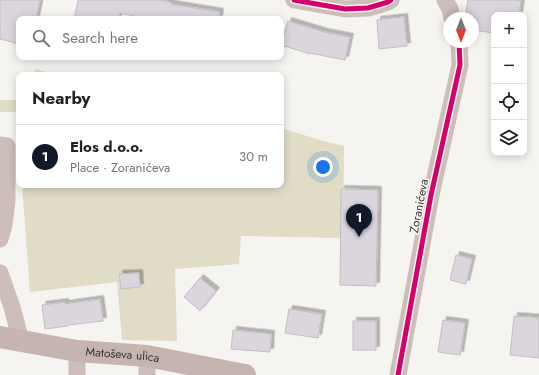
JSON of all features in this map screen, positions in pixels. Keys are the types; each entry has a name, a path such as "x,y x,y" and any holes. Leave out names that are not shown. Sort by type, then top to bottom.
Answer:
{"main road":[{"name":"Matoševa ulica","path":"0,337 147,365 234,374"}],"street":[{"path":"294,0 345,9 368,8 391,0"},
{"path":"445,0 451,12"},
{"name":"Zoranićeva","path":"398,375 431,195 460,65 459,48"},
{"path":"0,145 7,146 7,201 4,225 0,239"},
{"path":"0,273 12,307 21,341"},
{"path":"77,375 78,351"}],"shaded area":[{"path":"36,69 46,72 34,72"},
{"path":"0,100 16,100 16,112 0,112"},
{"path":"284,129 344,146 343,238 241,236 239,264 175,269 177,341 122,340 117,282 30,292 22,188 284,188"}],"building":[{"path":"0,0 40,0 37,16 16,16 16,43 0,39"},
{"path":"78,0 160,0 171,2 171,4 220,12 219,16 134,16 120,13 119,16 75,16"},
{"path":"468,0 521,1 519,12 491,12 491,33 479,31 479,12 466,12"},
{"path":"404,17 407,46 379,49 377,20"},
{"path":"288,21 324,32 350,37 345,60 310,54 284,46 284,35"},
{"path":"341,189 378,190 376,286 340,285"},
{"path":"456,255 472,259 466,284 450,280"},
{"path":"139,273 140,287 121,289 119,274"},
{"path":"200,278 216,291 200,311 184,297"},
{"path":"100,299 103,321 45,329 42,305 65,302 65,304"},
{"path":"289,309 322,314 318,338 285,333"},
{"path":"514,316 539,318 539,358 510,355"},
{"path":"443,320 465,323 460,355 438,352"},
{"path":"353,321 376,321 376,350 353,350"},
{"path":"233,330 271,334 270,352 231,349"}],"cycle path":[{"path":"294,0 345,9 368,8 391,0"},
{"path":"398,375 431,195 460,65 459,48"}],"place":[{"name":"Elos d.o.o.","path":"359,237"}]}
